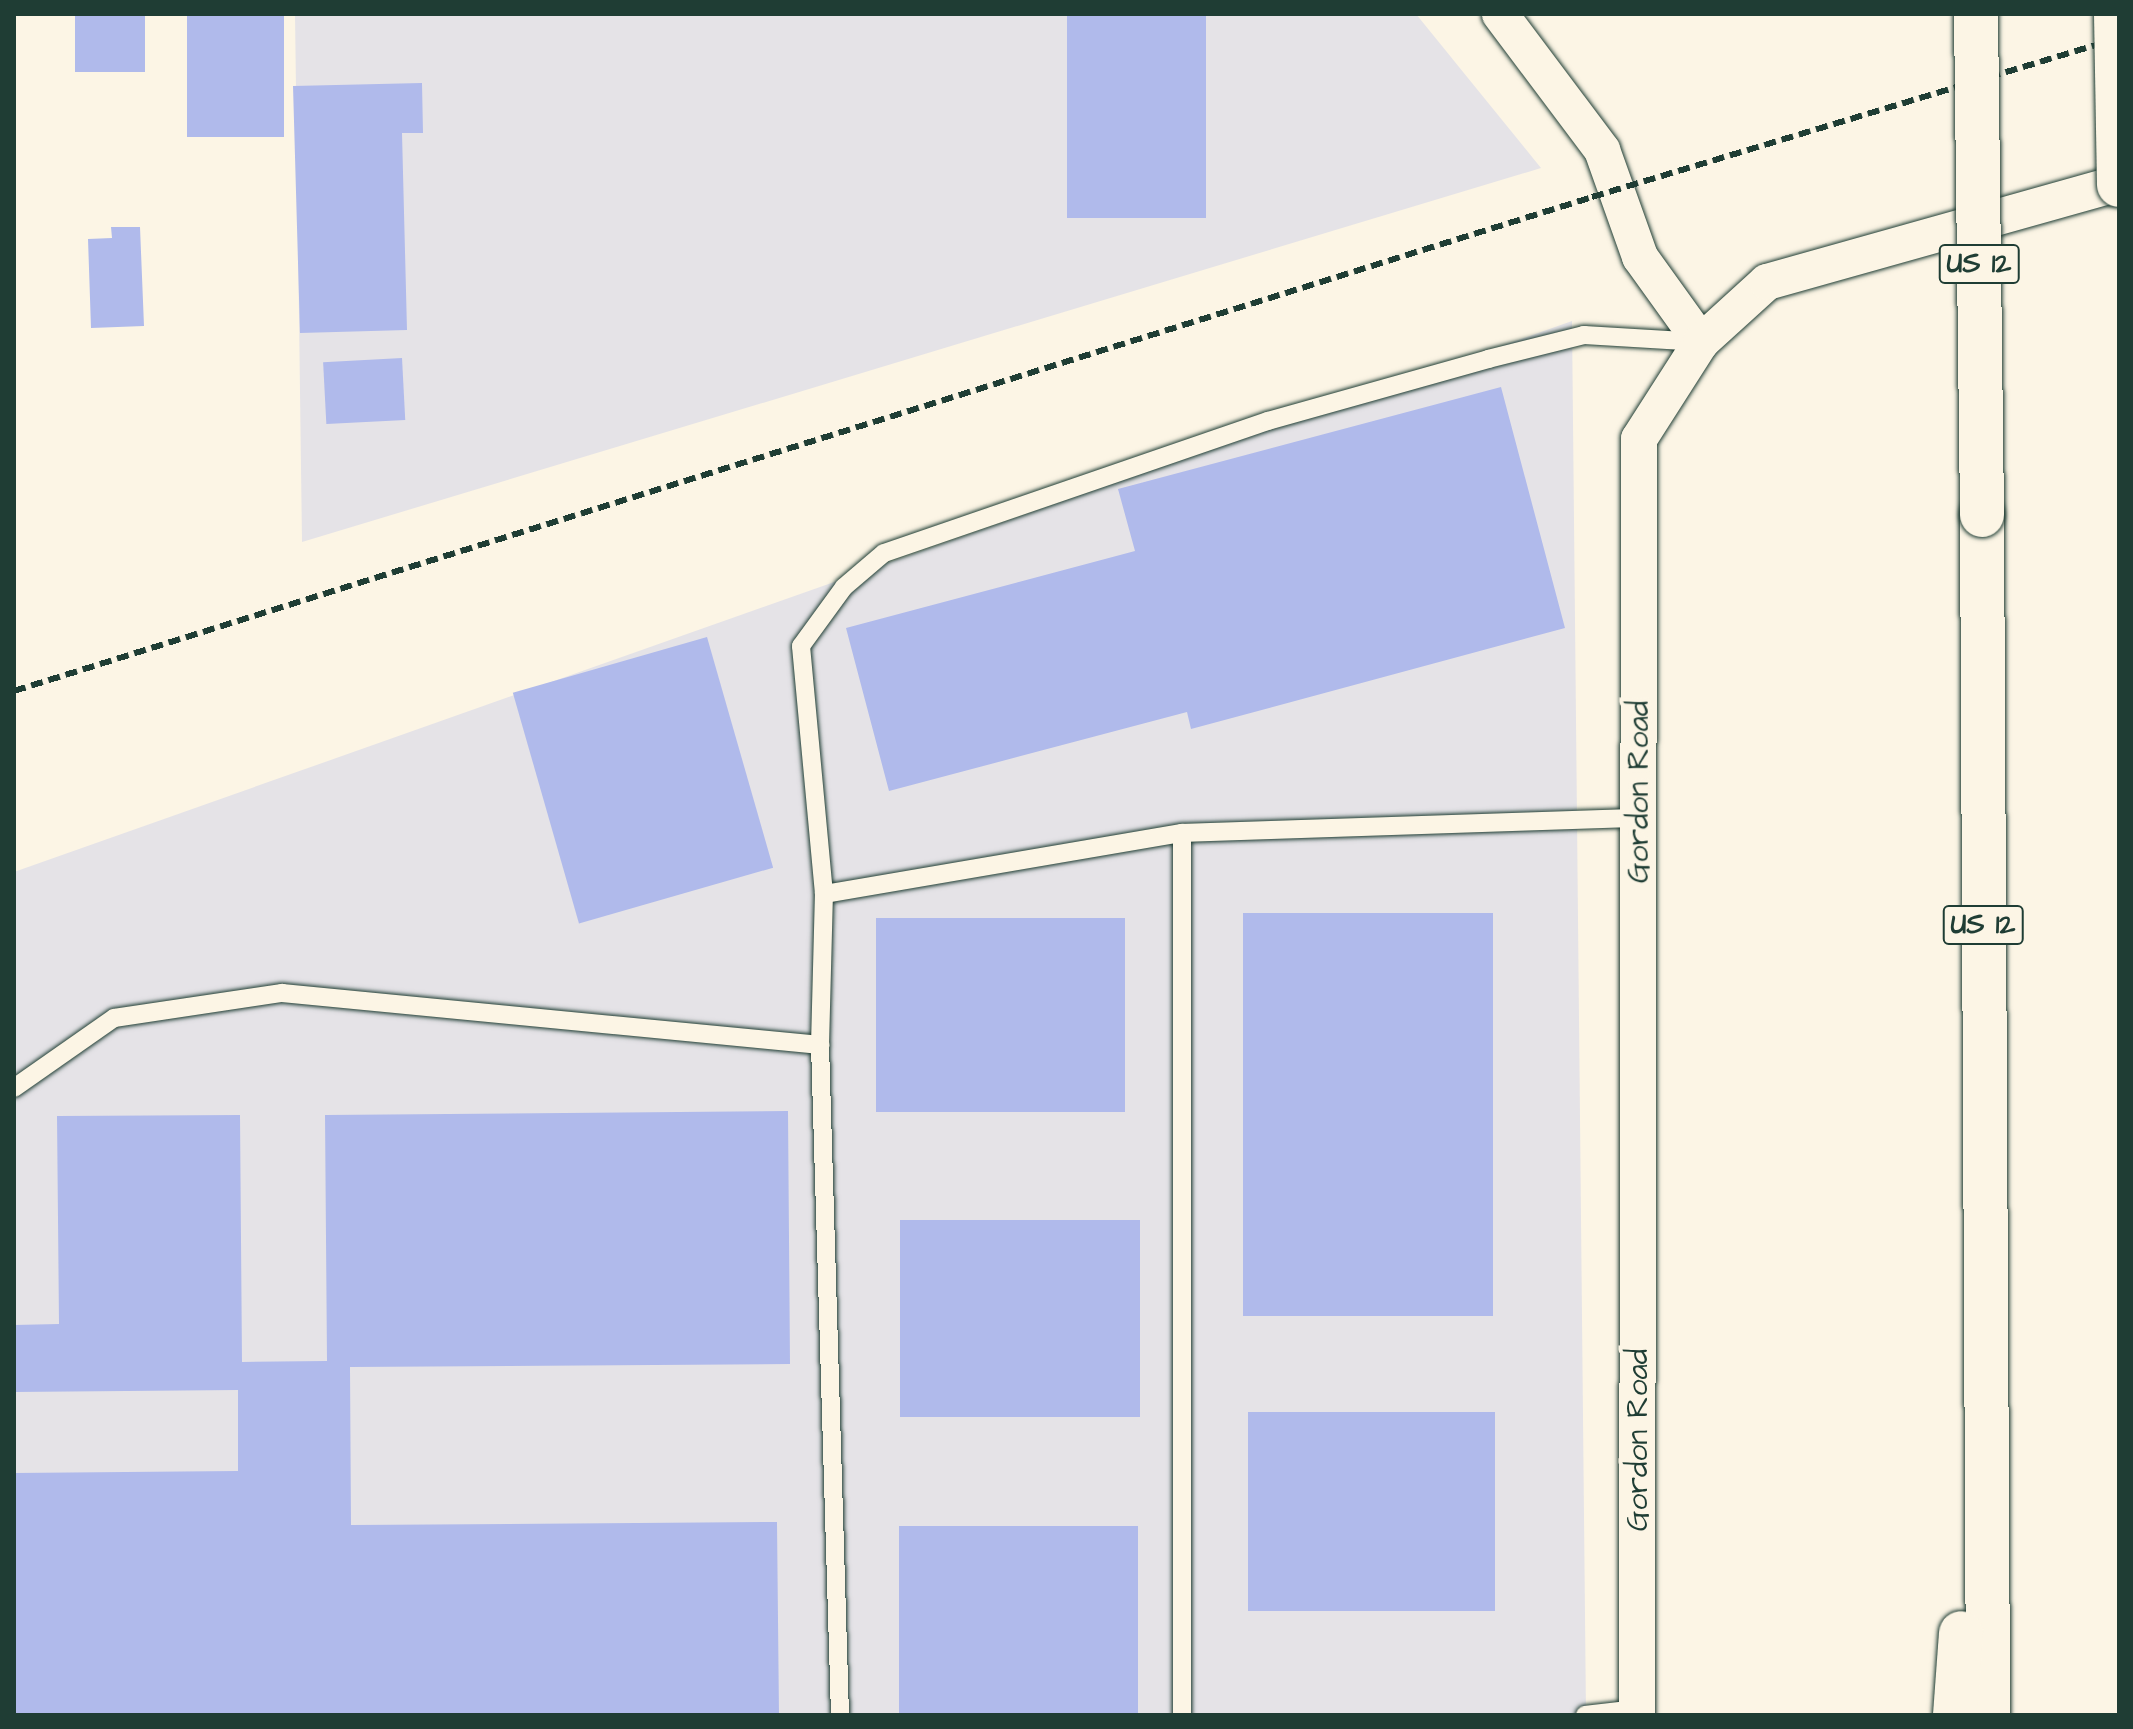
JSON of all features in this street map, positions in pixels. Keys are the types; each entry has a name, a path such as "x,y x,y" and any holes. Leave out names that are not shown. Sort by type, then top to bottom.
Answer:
{"highway":[{"name":"US 12","path":"1976,14 1982,515 1988,1715"},
{"path":"2116,14 2119,184"},
{"path":"1955,1715 1985,1336"}],"street":[{"path":"1500,14 1602,150 1640,257 1701,342"},
{"name":"Gordon Road","path":"1637,1712 1639,439 1701,342 1767,282 2119,184"}],"lane":[{"path":"840,1715 820,1045 824,894 801,646 844,587 884,553 1268,421 1584,335 1701,342"},
{"path":"824,894 1182,833 1639,818"},
{"path":"1182,833 1182,1715"},
{"path":"14,1088 114,1018 282,993 820,1045"},
{"path":"1585,1715 1637,1712"}],"shaded area":[{"path":"295,14 1416,14 1541,168 302,542"},
{"path":"1572,321 1586,1715 14,1715 14,872"}],"building":[{"path":"75,14 145,14 145,72 75,72"},
{"path":"187,14 284,14 284,137 187,137"},
{"path":"1067,14 1206,14 1206,218 1067,218"},
{"path":"422,83 423,133 402,133 407,330 300,333 293,86"},
{"path":"111,227 140,227 144,326 91,328 88,239 112,238"},
{"path":"402,358 405,420 326,424 323,362"},
{"path":"1501,387 1565,628 1191,729 1187,712 889,791 846,628 1135,551 1118,489"},
{"path":"707,637 773,868 579,923 513,693"},
{"path":"1243,913 1493,913 1493,1316 1243,1316"},
{"path":"876,918 1125,918 1125,1112 876,1112"},
{"path":"788,1111 790,1364 350,1367 351,1525 777,1522 779,1715 14,1715 14,1473 238,1471 238,1390 14,1392 14,1325 59,1324 57,1116 240,1115 242,1362 327,1361 325,1115"},
{"path":"900,1220 1140,1220 1140,1417 900,1417"},
{"path":"1248,1412 1495,1412 1495,1611 1248,1611"},
{"path":"899,1526 1138,1526 1138,1715 899,1715"}],"railway":[{"path":"14,691 1592,197 2119,38"}]}
